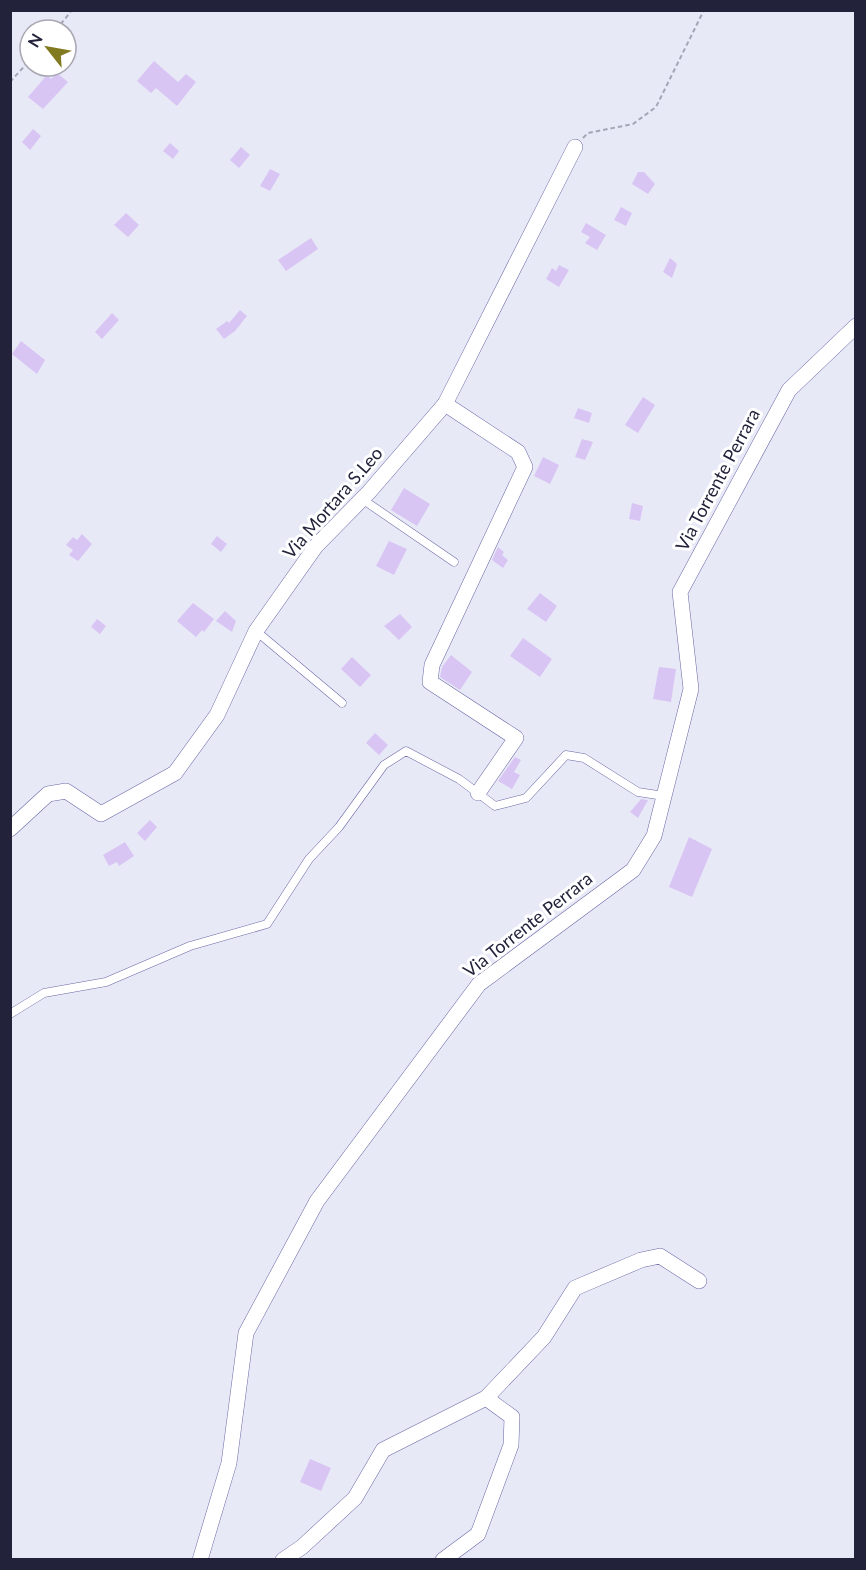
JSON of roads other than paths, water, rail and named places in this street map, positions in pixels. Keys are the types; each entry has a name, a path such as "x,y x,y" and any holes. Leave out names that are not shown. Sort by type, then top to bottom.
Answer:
{"street":[{"name":"Via Mortara S.Leo","path":"10,830 48,794 66,791 101,814 175,773 216,715 256,631 316,546 362,499 445,404 575,147"},
{"name":"Via Torrente Perrara","path":"200,1560 229,1463 246,1333 317,1201 479,984 633,870 654,836 691,689 680,592 789,390 855,326"},
{"path":"445,404 518,452 525,467 432,665 430,682 516,738 478,793"},
{"path":"283,1560 302,1547 355,1498 383,1450 486,1398 544,1337 575,1288 640,1260 660,1256 699,1281"},
{"path":"443,1560 478,1534 511,1445 512,1417 486,1398"}],"lane":[{"path":"362,499 454,562"},
{"path":"256,631 342,703"},
{"path":"10,1014 44,993 106,982 190,946 267,924 309,859 339,827 384,765 405,751 459,778 495,806 526,798 566,755 584,758 638,792 664,796"}]}
